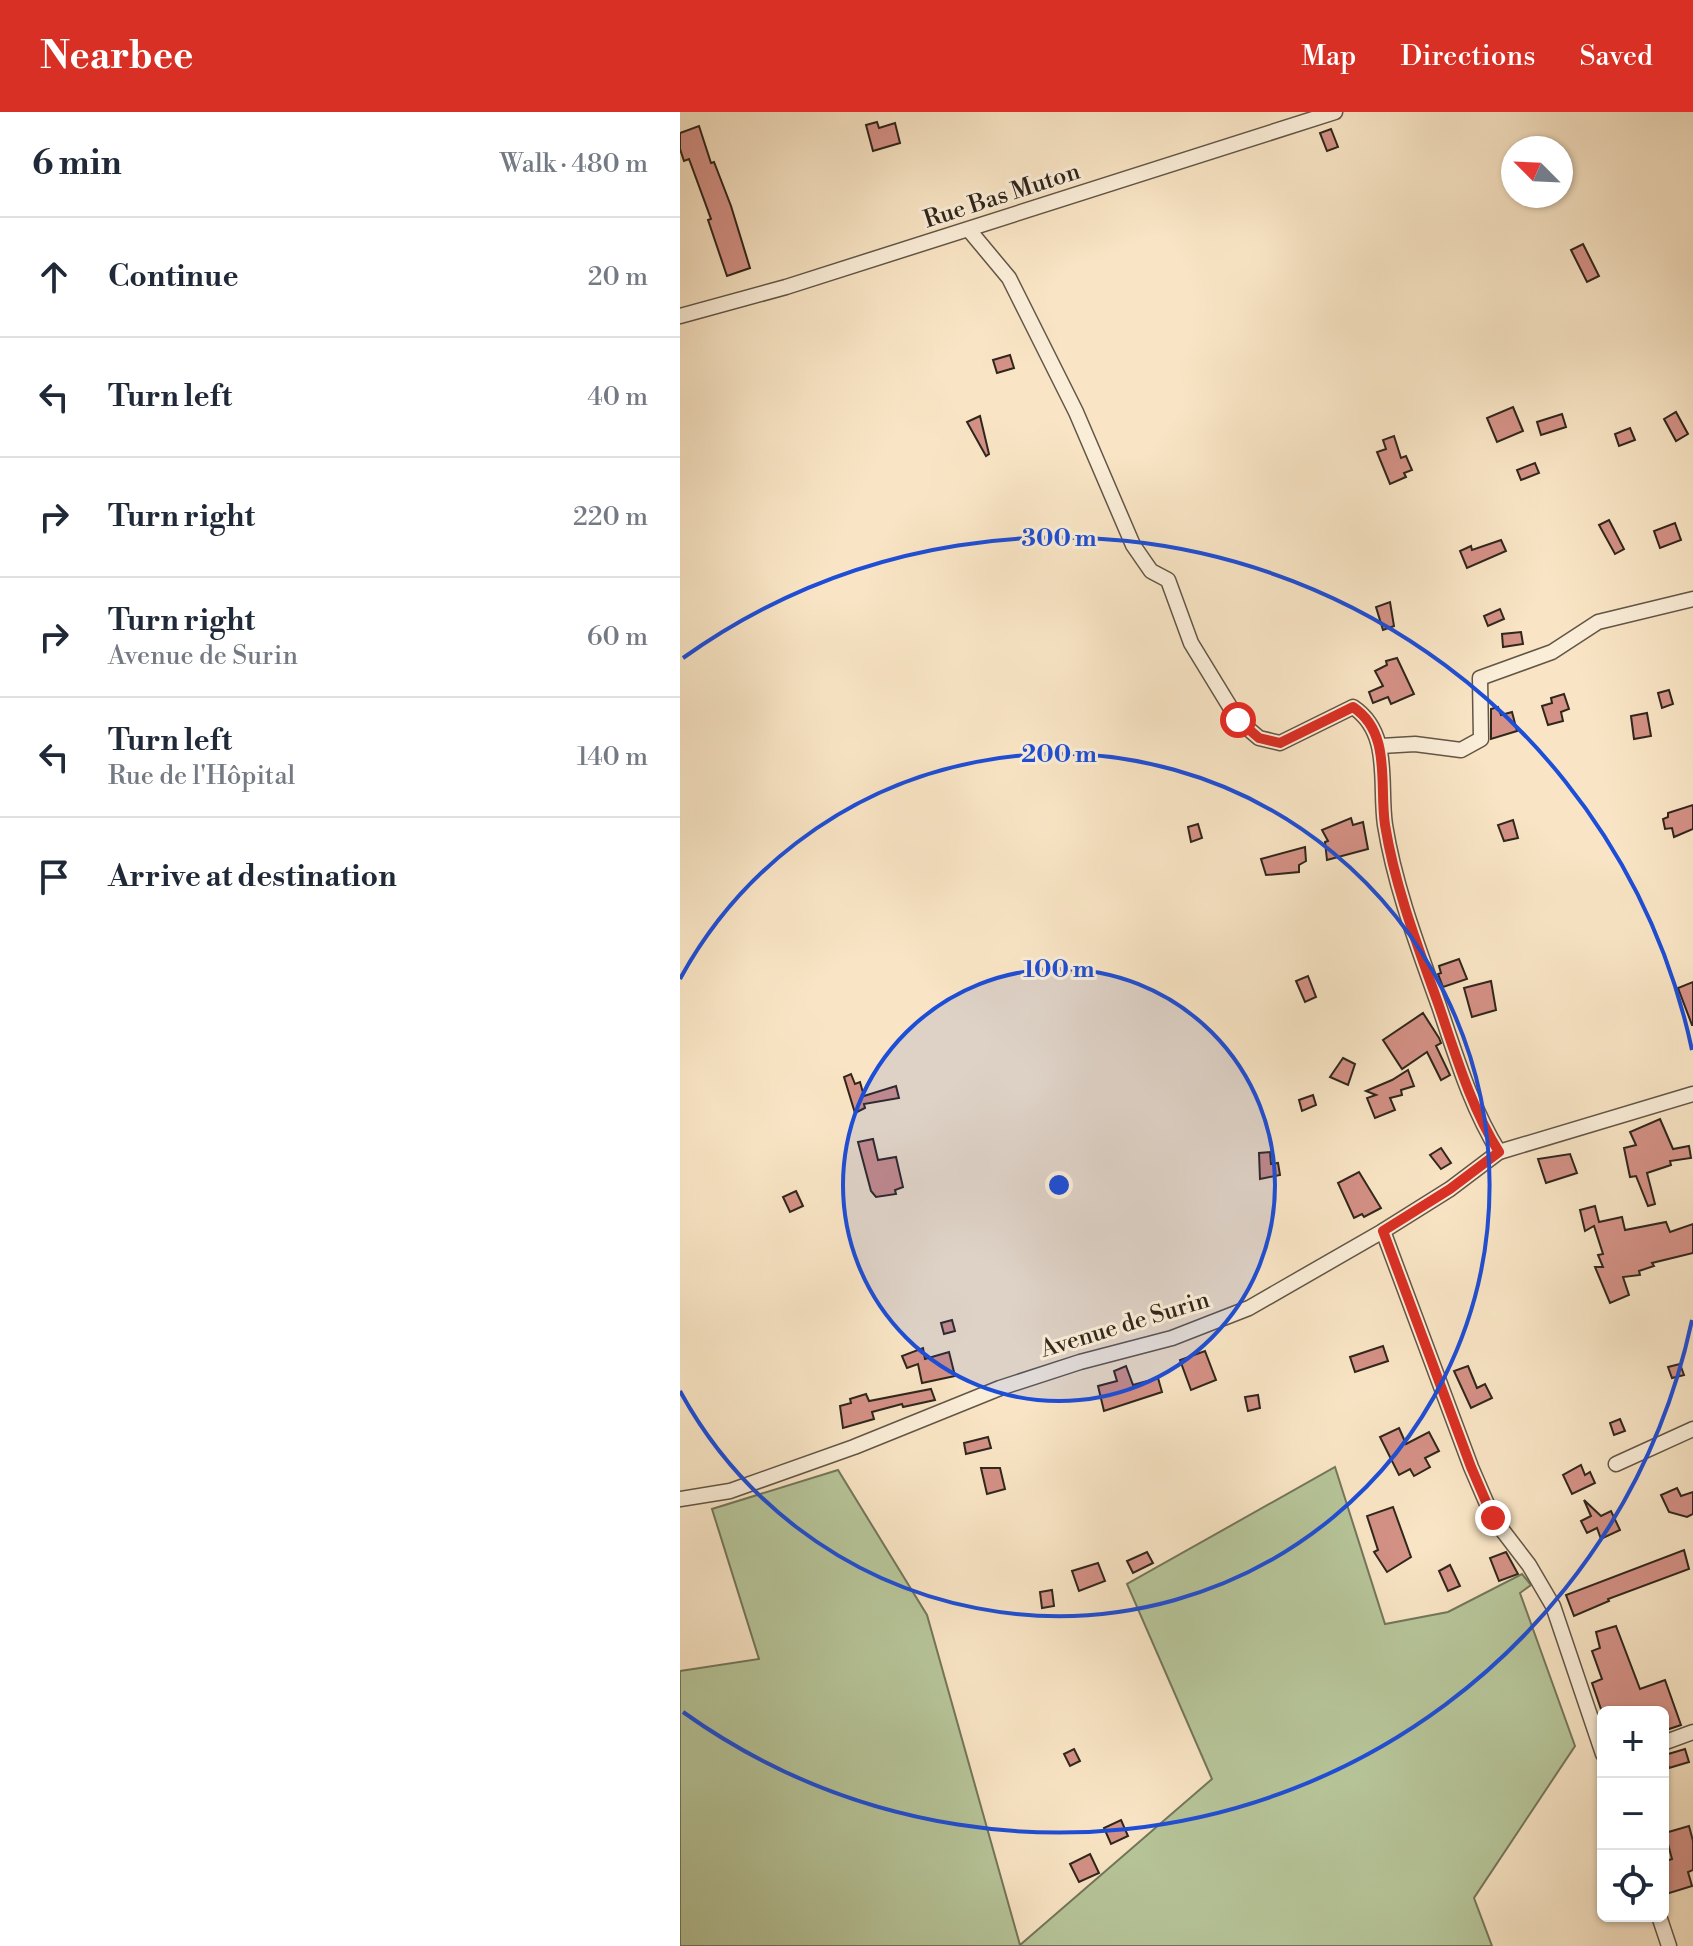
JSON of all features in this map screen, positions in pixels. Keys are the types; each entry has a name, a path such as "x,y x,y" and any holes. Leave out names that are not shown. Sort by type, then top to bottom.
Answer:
{"street":[{"name":"Rue Bas Muton","path":"680,316 786,287 1335,112"},
{"path":"969,230 1009,278 1076,412 1133,545 1151,571 1168,580 1191,643 1238,720 1259,738 1280,743 1353,707 1367,716 1381,746 1383,801 1393,866 1470,1094 1499,1152"},
{"path":"1381,746 1415,744 1461,750 1481,739 1480,678 1552,652 1598,622 1693,599"},
{"name":"Avenue de Surin","path":"680,1499 730,1491 854,1447 1000,1388 1080,1362 1172,1338 1249,1308 1383,1231 1450,1189 1499,1152 1693,1094"},
{"path":"1383,1231 1471,1467 1493,1518 1529,1565 1553,1606 1597,1736"},
{"path":"1616,1464 1693,1429"},
{"path":"1669,1741 1693,1732"},
{"path":"1661,1922 1669,1946"}],"green space":[{"path":"1335,1467 1385,1624 1448,1612 1522,1574 1531,1585 1520,1593 1575,1746 1474,1898 1492,1946 680,1946 680,1671 759,1659 712,1509 838,1470 927,1615 1020,1945 1212,1779 1127,1584"}],"building":[{"path":"877,122 879,128 895,123 900,143 873,151 866,125"},
{"path":"699,126 711,163 714,162 731,206 750,268 727,276 689,159 684,161 680,149 680,133"},
{"path":"1331,129 1338,147 1327,151 1320,133"},
{"path":"1583,244 1599,276 1587,282 1571,250"},
{"path":"1010,355 1014,368 997,373 993,360"},
{"path":"1513,407 1523,431 1497,442 1487,418"},
{"path":"1676,412 1688,434 1676,441 1664,419"},
{"path":"1562,414 1566,427 1541,435 1537,422"},
{"path":"980,416 989,454 986,456 967,422"},
{"path":"1630,428 1635,440 1619,446 1615,434"},
{"path":"1394,436 1401,458 1406,456 1412,470 1404,473 1406,477 1390,484 1377,452 1386,449 1383,440"},
{"path":"1535,463 1539,473 1521,480 1517,470"},
{"path":"1609,520 1624,549 1615,554 1599,525"},
{"path":"1675,523 1681,540 1660,548 1654,531"},
{"path":"1501,540 1506,551 1467,568 1460,551"},
{"path":"1390,602 1394,626 1383,630 1376,607"},
{"path":"1500,609 1504,619 1488,626 1484,616"},
{"path":"1521,632 1523,644 1503,647 1502,634"},
{"path":"1397,658 1414,694 1391,704 1388,697 1373,703 1369,692 1383,686 1375,671 1387,665 1386,661"},
{"path":"1669,690 1673,704 1662,708 1658,693"},
{"path":"1564,694 1569,709 1561,712 1563,721 1548,725 1542,706 1552,703 1551,698"},
{"path":"1498,707 1501,715 1512,712 1517,731 1491,739 1491,709"},
{"path":"1647,713 1651,736 1634,739 1631,716"},
{"path":"1693,805 1693,829 1674,837 1672,828 1665,829 1663,819 1668,817 1668,813"},
{"path":"1351,818 1353,825 1363,822 1368,849 1327,860 1325,842 1328,841 1322,830"},
{"path":"1513,820 1518,838 1504,841 1498,825"},
{"path":"1198,824 1202,838 1191,842 1188,827"},
{"path":"1305,847 1306,861 1299,865 1299,872 1266,875 1261,859"},
{"path":"1459,959 1467,979 1443,987 1438,974 1441,973 1439,966"},
{"path":"1308,976 1316,997 1305,1002 1296,981"},
{"path":"1491,981 1496,1010 1472,1017 1464,988"},
{"path":"1693,982 1693,1025 1692,1025 1678,988"},
{"path":"1423,1013 1439,1038 1441,1043 1436,1046 1450,1075 1441,1080 1427,1052 1402,1069 1383,1040"},
{"path":"1343,1058 1355,1064 1348,1085 1330,1077"},
{"path":"1408,1070 1414,1086 1401,1090 1402,1095 1390,1098 1395,1110 1375,1118 1367,1098 1376,1095 1366,1091"},
{"path":"851,1074 855,1084 860,1082 864,1096 896,1086 899,1098 864,1104 865,1108 855,1113 844,1077"},
{"path":"1313,1095 1316,1105 1302,1111 1299,1100"},
{"path":"1660,1119 1673,1149 1689,1146 1691,1158 1670,1161 1671,1165 1647,1173 1655,1204 1648,1206 1636,1176 1630,1177 1624,1148 1636,1145 1630,1132"},
{"path":"873,1139 878,1160 896,1157 903,1187 895,1190 896,1194 876,1197 871,1191 858,1142"},
{"path":"1441,1148 1451,1163 1441,1169 1430,1155"},
{"path":"1270,1152 1271,1164 1278,1163 1280,1175 1260,1179 1259,1153"},
{"path":"1570,1154 1577,1173 1546,1183 1538,1159"},
{"path":"1359,1172 1381,1208 1364,1217 1362,1214 1354,1218 1338,1183"},
{"path":"796,1191 803,1206 790,1212 783,1197"},
{"path":"1595,1206 1599,1222 1622,1217 1625,1230 1666,1222 1670,1232 1693,1224 1693,1253 1652,1263 1654,1266 1639,1271 1640,1275 1623,1277 1629,1295 1610,1303 1595,1267 1603,1267 1598,1255 1603,1254 1594,1226 1585,1231 1580,1210"},
{"path":"952,1320 955,1331 944,1334 941,1323"},
{"path":"1383,1346 1388,1361 1355,1372 1350,1357"},
{"path":"923,1348 925,1359 949,1352 955,1376 922,1383 918,1364 907,1368 902,1356"},
{"path":"1205,1351 1216,1380 1191,1390 1180,1360"},
{"path":"1680,1364 1684,1375 1672,1378 1668,1367"},
{"path":"1126,1366 1133,1385 1158,1378 1162,1392 1104,1411 1098,1386 1117,1381 1114,1371"},
{"path":"1468,1366 1477,1388 1485,1384 1492,1398 1471,1408 1454,1371"},
{"path":"931,1389 935,1400 872,1412 874,1419 843,1428 840,1406 851,1403 850,1399 866,1394 869,1401"},
{"path":"1258,1395 1260,1408 1248,1411 1245,1397"},
{"path":"1620,1419 1625,1431 1614,1435 1610,1423"},
{"path":"1399,1428 1406,1444 1429,1432 1439,1451 1425,1458 1430,1467 1414,1476 1410,1469 1399,1475 1380,1437"},
{"path":"988,1437 991,1448 966,1454 964,1443"},
{"path":"1581,1465 1585,1475 1590,1472 1595,1483 1572,1494 1563,1475"},
{"path":"981,1468 1000,1468 1005,1489 987,1494"},
{"path":"1677,1488 1681,1496 1693,1492 1693,1514 1687,1517 1669,1512 1661,1495"},
{"path":"1584,1500 1601,1516 1611,1511 1620,1530 1601,1539 1597,1528 1587,1533 1581,1521 1591,1516"},
{"path":"1393,1507 1411,1557 1387,1572 1374,1552 1378,1550 1367,1516"},
{"path":"1684,1550 1689,1569 1608,1599 1574,1616 1566,1595"},
{"path":"1147,1552 1153,1563 1133,1573 1127,1561"},
{"path":"1506,1552 1518,1574 1499,1581 1490,1558"},
{"path":"1098,1563 1105,1581 1079,1591 1072,1571"},
{"path":"1450,1565 1460,1586 1448,1591 1439,1571"},
{"path":"1052,1590 1054,1606 1042,1608 1040,1592"},
{"path":"1616,1626 1640,1689 1665,1680 1681,1725 1669,1729 1669,1706 1600,1706 1592,1683 1602,1679 1592,1651 1600,1648 1596,1632"},
{"path":"1074,1749 1080,1761 1070,1766 1064,1754"},
{"path":"1685,1749 1689,1762 1669,1768 1669,1754"},
{"path":"1121,1820 1128,1836 1111,1844 1104,1828"},
{"path":"1689,1826 1693,1841 1693,1870 1688,1872 1692,1886 1669,1893 1669,1860 1672,1859 1669,1832"},
{"path":"1090,1854 1099,1873 1079,1882 1070,1864"}],"route":[{"path":"1238,720 1259,738 1280,743 1353,707 1367,716 1381,746 1385,824 1393,866 1470,1094 1499,1152 1450,1189 1383,1231 1493,1518"}]}
